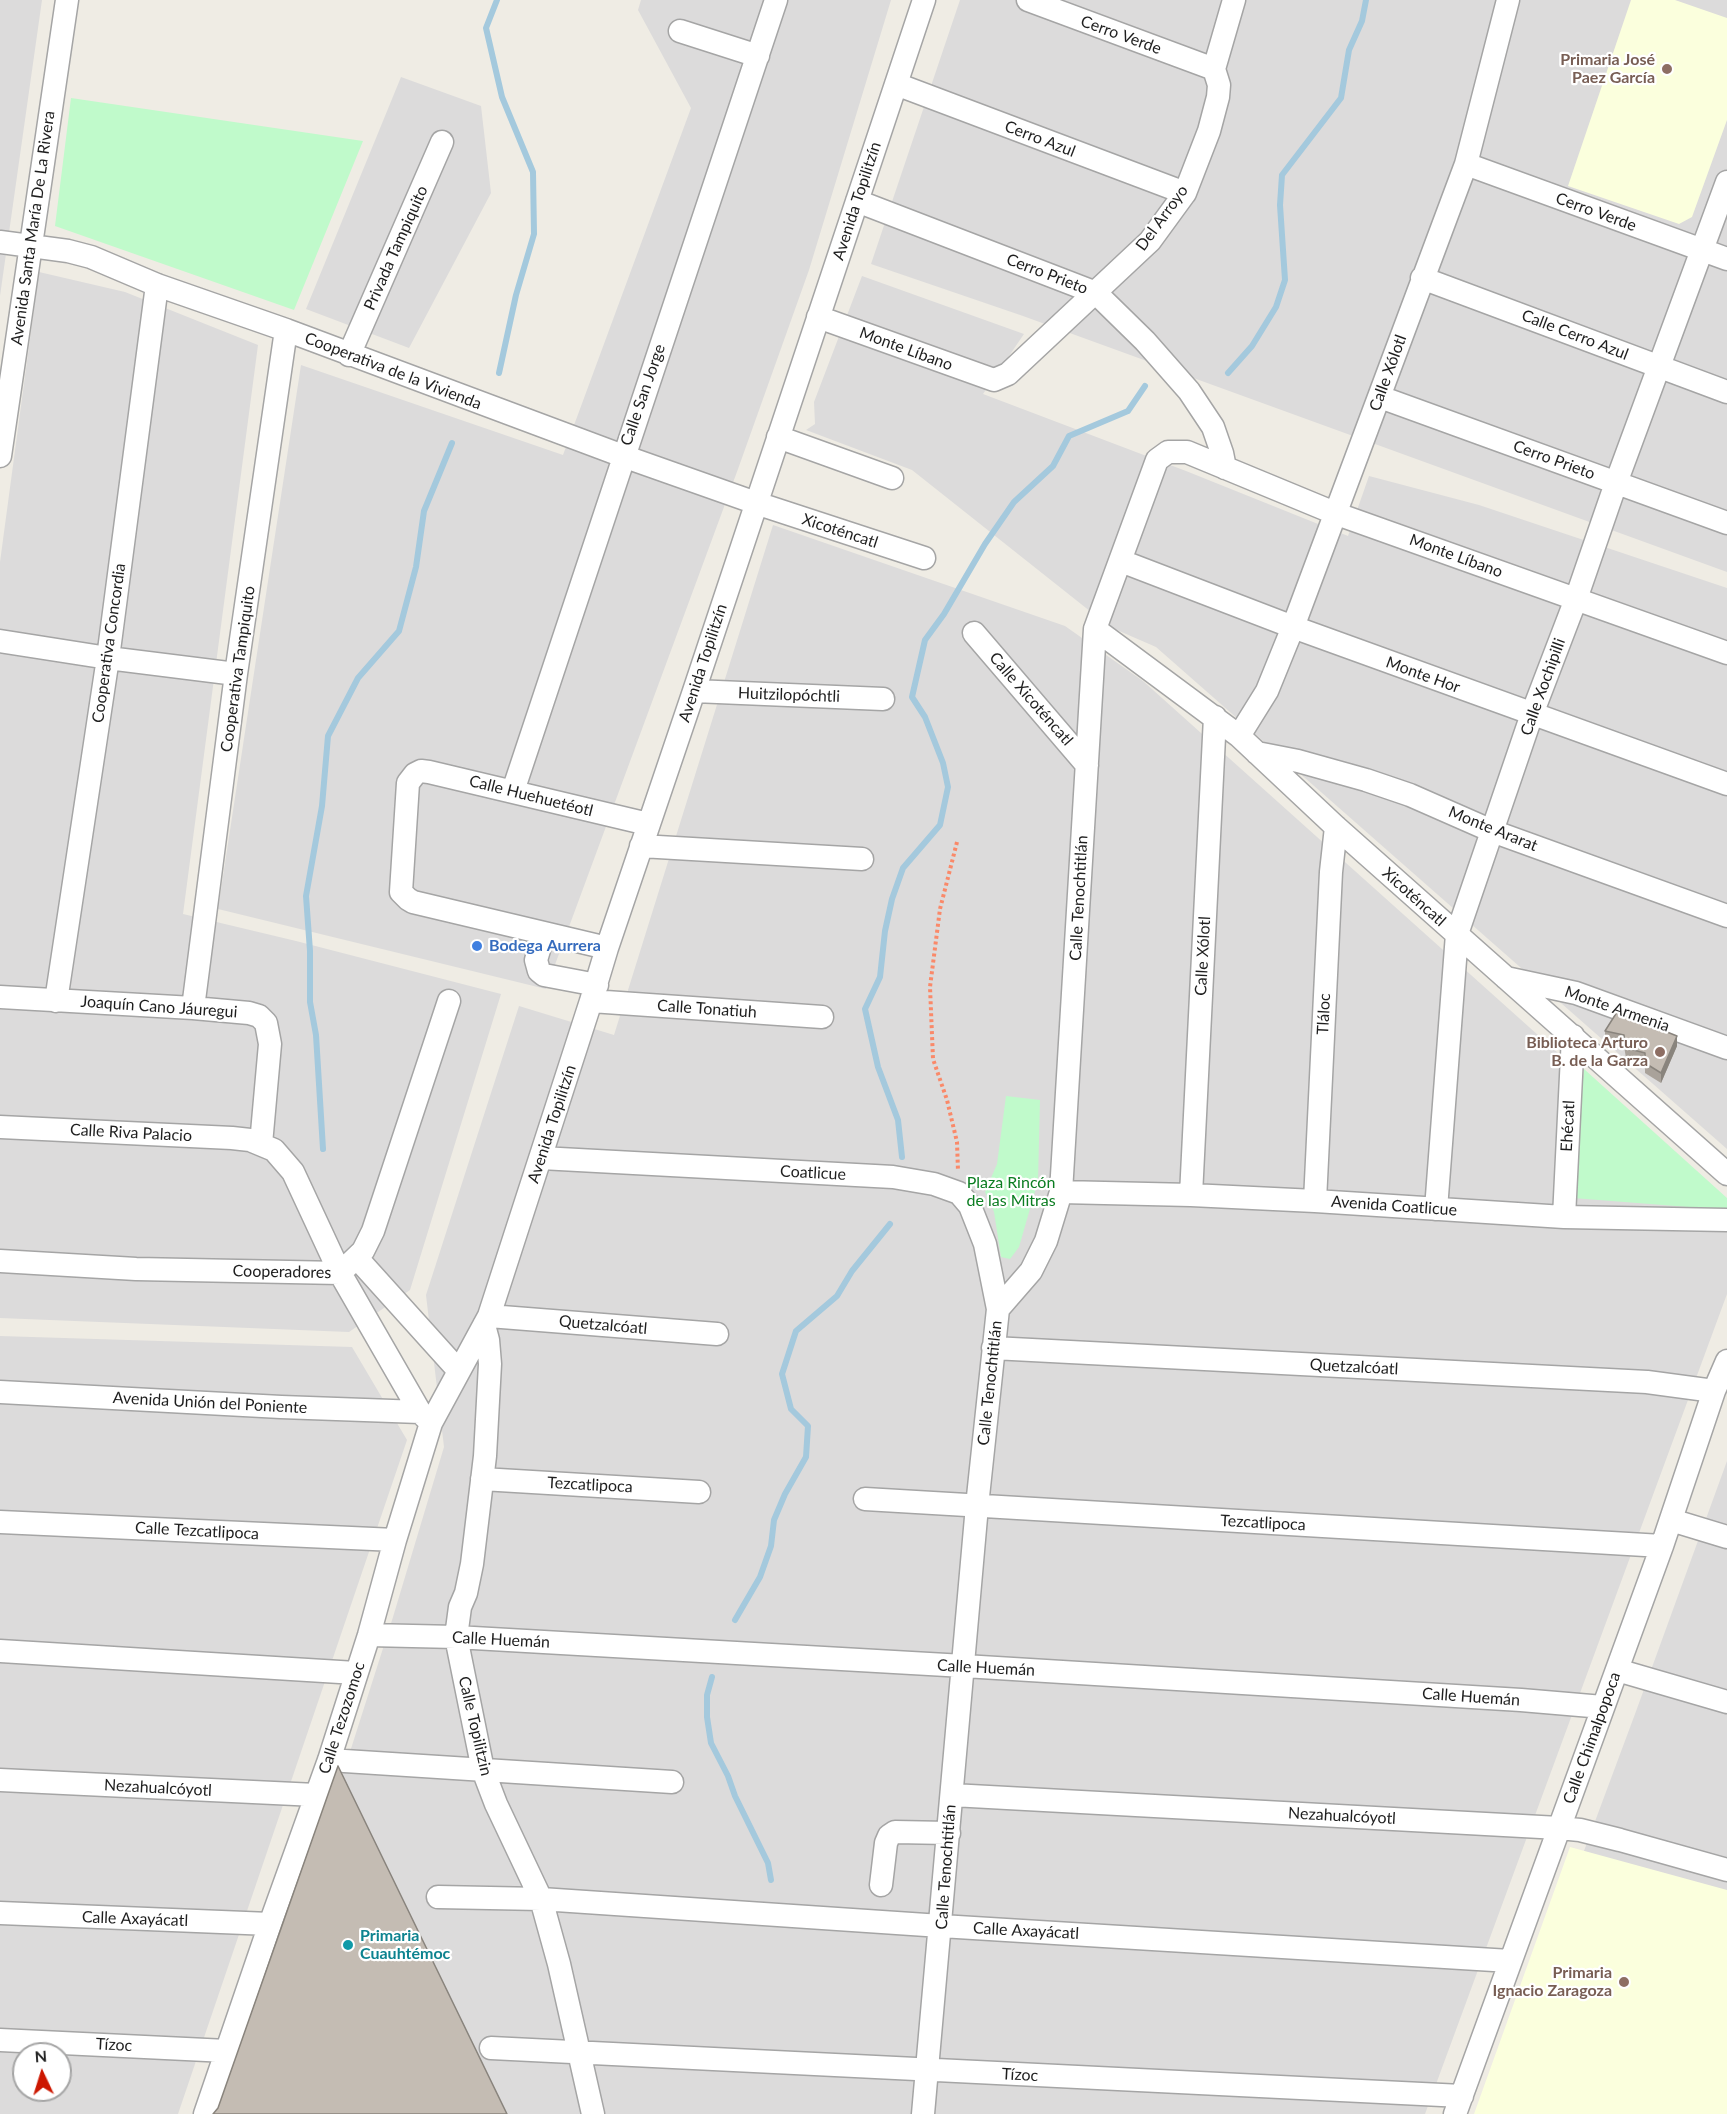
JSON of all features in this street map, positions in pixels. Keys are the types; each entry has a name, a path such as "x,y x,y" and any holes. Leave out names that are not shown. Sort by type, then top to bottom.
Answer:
{"street":[{"name":"Avenida Santa María De La Rivera","path":"0,456 67,0"},
{"name":"Calle San Jorge","path":"513,791 776,0"},
{"name":"Avenida Topilitzín","path":"486,1320 541,1158 644,835 924,0"},
{"name":"Cerro Verde","path":"1028,0 1214,69"},
{"name":"Del Arroyo","path":"994,380 1008,374 1150,241 1185,193 1209,131 1218,97 1220,85 1214,69 1234,0"},
{"name":"Calle Xólotl","path":"1239,736 1267,691 1293,627 1466,164 1509,0"},
{"path":"680,31 758,56"},
{"name":"Cerro Azul","path":"896,84 1185,193"},
{"name":"Privada Tampiquito","path":"349,355 442,142"},
{"name":"Cerro Verde","path":"1466,164 1727,259"},
{"name":"Calle Xochipilli","path":"1436,1209 1456,934 1532,714 1727,182"},
{"name":"Cerro Prieto","path":"857,201 1096,293 1145,341 1190,391 1213,427 1225,468"},
{"name":"Cooperativa de la Vivienda","path":"0,242 68,251 91,257 157,285 286,330 623,456 756,503"},
{"name":"Calle Cerro Azul","path":"1422,278 1727,392"},
{"name":"Cooperativa Concordia","path":"56,1001 108,658 157,285"},
{"name":"Monte Líbano","path":"818,317 994,380"},
{"name":"Cooperativa Tampiquito","path":"193,1008 236,674 286,330"},
{"name":"Cerro Prieto","path":"1380,397 1727,523"},
{"path":"778,437 892,478"},
{"name":"Calle Tenochtitlán","path":"923,2114 942,1926 977,1506 998,1309 1031,1271 1046,1241 1061,1192 1095,629 1157,460 1168,452 1187,452"},
{"name":"Monte Líbano","path":"1187,452 1336,514 1727,653"},
{"name":"Xicoténcatl","path":"756,503 924,558"},
{"name":"Monte Hor","path":"1121,561 1293,627 1727,784"},
{"name":"Xicoténcatl","path":"1095,629 1239,736 1336,827 1727,1174"},
{"name":"Calle Xicoténcatl","path":"974,633 1087,765"},
{"path":"0,641 108,658 236,674"},
{"name":"Huitzilopóchtli","path":"694,691 883,699"},
{"name":"Calle Xólotl","path":"1191,1195 1215,717"},
{"name":"Monte Ararat","path":"1256,752 1298,761 1410,795 1492,831 1727,916"},
{"name":"Calle Huehuetéotl","path":"544,933 413,902 401,892 408,783 415,774 421,771 429,772 513,791 644,835 862,858"},
{"name":"Tláloc","path":"1315,1201 1331,872 1336,827"},
{"path":"544,933 607,948"},
{"name":"Calle Tonatiuh","path":"544,933 536,960 539,971 544,975 594,993 822,1017"},
{"name":"Monte Armenia","path":"1505,978 1576,993 1727,1048"},
{"name":"Joaquín Cano Jáuregui","path":"0,997 193,1008 259,1016 266,1023 270,1044 261,1144"},
{"path":"349,1266 373,1231 449,1001"},
{"name":"Ehécatl","path":"1564,1217 1573,1036"},
{"name":"Calle Riva Palacio","path":"0,1126 232,1138 261,1144"},
{"path":"261,1144 274,1150 293,1172 349,1266 426,1418"},
{"name":"Coatlicue","path":"541,1158 893,1177 934,1184 959,1193"},
{"name":"Avenida Coatlicue","path":"1061,1192 1315,1201 1564,1217 1727,1220"},
{"path":"959,1193 970,1206 978,1222 985,1244 998,1309"},
{"name":"Cooperadores","path":"0,1261 136,1269 349,1266"},
{"path":"349,1266 458,1370"},
{"name":"Quetzalcóatl","path":"486,1320 717,1334"},
{"name":"Calle Tezozomoc","path":"205,2114 329,1760 369,1635 426,1418 458,1370 486,1320"},
{"name":"Calle Topilitzin","path":"486,1320 490,1384 482,1479 472,1564 466,1593 460,1607 456,1637 483,1770 496,1804 541,1899 559,1964 593,2114"},
{"name":"Quetzalcóatl","path":"993,1348 1635,1382 1714,1391"},
{"name":"Calle Chimalpopoca","path":"1458,2105 1662,1546 1714,1391 1726,1366"},
{"name":"Avenida Unión del Poniente","path":"0,1392 316,1408 426,1418"},
{"name":"Tezcatlipoca","path":"482,1479 699,1492"},
{"name":"Tezcatlipoca","path":"865,1499 1662,1546"},
{"path":"1671,1520 1727,1537"},
{"name":"Calle Tezcatlipoca","path":"0,1522 395,1540"},
{"name":"Calle Huemán","path":"369,1635 456,1637 964,1666 1603,1707"},
{"path":"0,1652 356,1673"},
{"path":"1617,1670 1727,1702"},
{"path":"329,1760 672,1782"},
{"name":"Nezahualcóyotl","path":"0,1780 316,1796"},
{"name":"Nezahualcóyotl","path":"952,1795 1580,1830 1727,1870"},
{"path":"881,1886 885,1843 889,1836 895,1832 949,1833"},
{"name":"Calle Axayácatl","path":"438,1897 541,1899 1510,1961"},
{"name":"Calle Axayácatl","path":"0,1913 270,1924"},
{"name":"Tízoc","path":"0,2040 227,2051"},
{"name":"Tízoc","path":"491,2048 928,2070 1458,2105"}],"path":[{"path":"957,842 940,909 930,987 933,1059 957,1142 959,1193"}],"shaded area":[{"path":"0,0 42,0 0,296"},
{"path":"641,0 891,0 809,270 546,989 218,909 301,365 563,455 691,108 638,10"},
{"path":"960,0 1727,0 1727,572 1023,316 871,264"},
{"name":"Primaria José Paez García","path":"1631,0 1675,0 1727,18 1727,120 1692,217 1679,224 1568,186"},
{"path":"401,77 481,106 491,193 409,348 306,309"},
{"path":"39,272 125,292 258,345 183,914 501,994 410,1290 349,1332 0,1318 0,562"},
{"path":"862,276 1024,334 983,394 1186,471 1348,536 1369,476 1479,505 1727,588 1727,1149 1156,647 1110,627 912,470 806,430 815,424 814,402"},
{"path":"773,525 1065,626 1143,681 1722,1200 1727,1212 1727,1294 1425,2114 230,2114 260,2034 393,1617 444,1447 426,1295 519,1006 614,1035"},
{"path":"0,1336 352,1347 407,1440 178,2114 0,2114"},
{"path":"1727,1461 1727,2114 1486,2114 1635,1714"},
{"name":"Primaria Ignacio Zaragoza","path":"1570,1847 1727,1890 1727,2114 1474,2114"}],"green space":[{"path":"71,98 363,141 294,310 55,226"},
{"path":"1584,1069 1727,1198 1727,1210 1573,1198"},
{"name":"Plaza Rincón de las Mitras","path":"1006,1096 1040,1100 1038,1181 1019,1247 1010,1259 1001,1257 994,1212 985,1192 997,1164"}],"building":[{"name":"Biblioteca Arturo B. de la Garza","path":"1617,1012 1677,1036 1661,1073 1645,1063 1645,1053 1626,1048 1624,1035 1605,1031"},
{"name":"Primaria Cuauhtémoc","path":"338,1766 507,2114 213,2114 218,2108"}],"waterway":[{"path":"497,0 486,28 502,97 533,172 534,234 516,295 499,373"},
{"path":"1228,373 1252,346 1276,307 1285,280 1280,205 1282,175 1341,98 1349,50 1362,21 1366,0"},
{"path":"902,1157 898,1120 878,1067 865,1009 880,977 885,931 892,899 903,868 940,825 948,787 943,763 925,717 912,697 925,640 944,614 985,544 1014,502 1053,466 1069,436 1128,411 1145,386"},
{"path":"323,1149 316,1035 310,1002 310,951 306,896 322,806 328,736 358,678 399,631 416,567 424,511 452,443"},
{"path":"735,1620 760,1577 771,1546 774,1520 785,1494 806,1457 808,1426 791,1409 782,1374 796,1331 837,1296 852,1271 890,1224"},
{"path":"712,1677 707,1695 707,1717 711,1743 768,1863 771,1880"}],"place":[{"name":"Primaria José Paez García","path":"1667,69"},
{"name":"Bodega Aurrera","path":"477,946"},
{"name":"Biblioteca Arturo B. de la Garza","path":"1660,1052"},
{"name":"Primaria Cuauhtémoc","path":"348,1945"},
{"name":"Primaria Ignacio Zaragoza","path":"1624,1982"}]}
